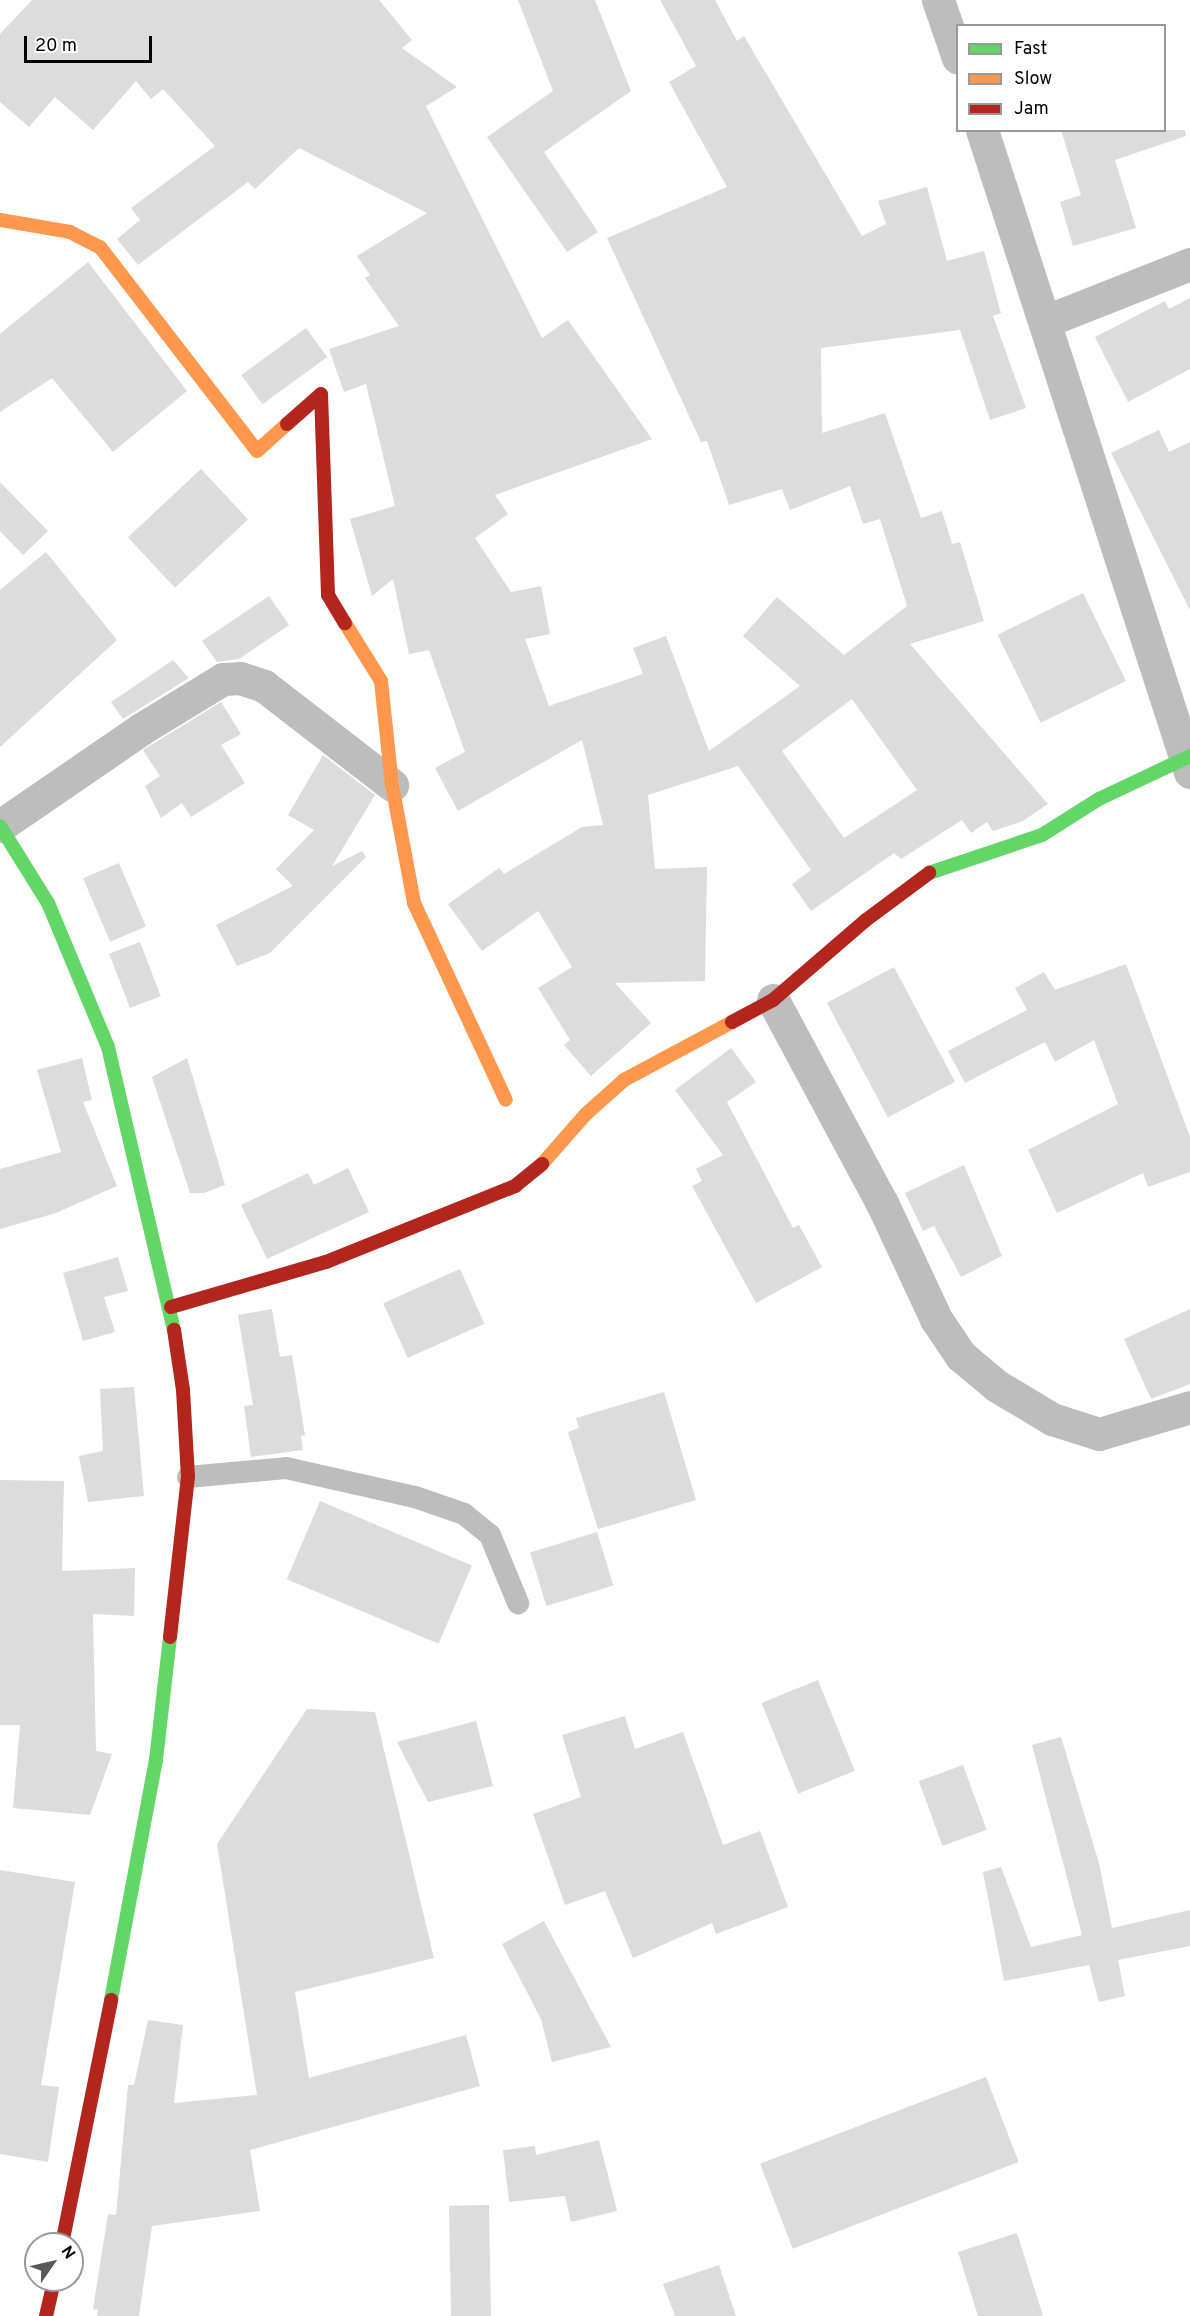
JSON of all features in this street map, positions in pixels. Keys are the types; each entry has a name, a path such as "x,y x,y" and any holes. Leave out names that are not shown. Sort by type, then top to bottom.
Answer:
{"street":[{"path":"938,0 956,55"},
{"path":"171,1307 326,1262 515,1186 551,1157 586,1114 624,1080 773,1000 866,920 932,871 1042,835 1099,799 1188,762 983,132"},
{"path":"0,220 70,232 99,248 257,451 321,394 328,595 381,681 392,785 414,903 506,1100"},
{"path":"1046,321 1190,264"},
{"path":"64,2232 154,1771 188,1477 183,1390 171,1307 108,1047 77,965 48,903 0,826 141,729 224,679 240,678 264,686 392,785"},
{"path":"773,1000 871,1182 936,1319 961,1356 997,1386 1052,1419 1099,1434 1190,1407"},
{"path":"46,2316 51,2292"}],"lane":[{"path":"188,1477 286,1468 415,1497 465,1514 490,1535 518,1603"}],"building":[{"path":"32,0 379,0 412,40 402,48 457,87 426,106 542,338 568,320 652,439 495,495 508,514 475,538 511,592 541,586 550,634 525,639 549,706 643,674 633,648 666,636 709,751 800,686 743,636 777,597 844,655 907,606 880,519 863,524 850,486 790,510 782,489 729,505 707,441 701,442 607,238 727,187 669,82 696,66 660,0 715,0 737,41 744,36 862,236 886,224 878,201 927,187 947,261 984,251 1001,313 993,316 1026,408 990,420 960,330 821,348 822,433 885,413 921,518 942,511 952,544 960,542 984,621 910,644 1048,804 1023,821 993,831 987,822 971,833 962,820 901,859 894,853 811,911 792,884 811,870 738,766 648,795 655,869 707,867 705,981 615,983 651,1023 591,1076 564,1045 570,1040 538,988 572,967 538,911 482,951 448,904 499,868 504,874 582,827 603,825 582,740 458,811 435,768 465,752 429,650 409,654 393,579 372,596 350,519 395,506 366,384 344,392 329,349 399,326 365,278 370,275 357,256 427,213 299,148 255,189 248,182 138,265 117,239 140,220 131,208 215,146 163,89 151,99 136,81 93,130 55,97 29,127 0,102 0,34","holes":["852,699 917,790 844,838 782,751"]},
{"path":"518,0 595,0 631,91 544,152 598,232 567,252 487,137 553,91"},
{"path":"1185,130 1186,136 1115,160 1136,228 1073,246 1060,202 1081,195 1062,132"},
{"path":"88,262 187,391 113,452 52,378 0,412 0,334"},
{"path":"1190,298 1190,369 1128,402 1095,337 1165,301 1169,309"},
{"path":"306,328 327,357 262,404 241,375"},
{"path":"1159,430 1169,452 1190,442 1190,610 1111,453"},
{"path":"201,469 248,519 175,588 128,537"},
{"path":"0,482 48,531 23,555 0,531"},
{"path":"46,552 117,640 0,747 0,590"},
{"path":"1083,593 1126,681 1041,723 998,635"},
{"path":"269,596 289,625 239,659 217,662 202,641"},
{"path":"173,660 189,678 123,719 111,702"},
{"path":"221,702 241,734 221,745 245,783 191,817 182,803 161,818 145,786 160,776 143,750"},
{"path":"323,755 375,795 332,866 362,851 366,857 270,953 237,966 216,925 293,886 276,869 314,830 288,815"},
{"path":"119,863 146,927 110,942 83,878"},
{"path":"140,942 161,996 130,1008 109,954"},
{"path":"1126,964 1190,1137 1190,1172 1148,1187 1143,1173 1057,1213 1028,1150 1118,1104 1094,1040 1055,1062 1045,1042 965,1083 948,1051 1027,1010 1015,988 1044,972 1055,990"},
{"path":"894,967 955,1082 888,1117 827,1003"},
{"path":"731,1048 756,1082 727,1102 793,1228 799,1225 822,1267 756,1303 692,1186 702,1181 696,1169 723,1155 675,1090"},
{"path":"82,1058 92,1100 83,1102 117,1186 56,1213 0,1229 0,1169 61,1152 37,1070"},
{"path":"187,1058 225,1185 204,1193 190,1193 152,1077"},
{"path":"964,1165 1002,1256 961,1277 934,1226 923,1231 905,1193"},
{"path":"348,1168 369,1212 267,1259 241,1205 308,1173 314,1185"},
{"path":"118,1257 128,1291 104,1297 115,1332 83,1341 63,1273"},
{"path":"460,1269 484,1324 408,1358 383,1303"},
{"path":"272,1309 280,1357 292,1355 305,1435 301,1436 303,1450 251,1457 244,1406 253,1405 238,1315"},
{"path":"1190,1309 1190,1384 1151,1399 1124,1339"},
{"path":"134,1387 144,1496 88,1502 79,1456 103,1451 100,1389"},
{"path":"664,1392 696,1500 598,1529 568,1432 579,1428 576,1418"},
{"path":"0,1480 64,1481 62,1571 135,1568 134,1616 93,1614 96,1751 112,1754 90,1815 13,1808 20,1725 0,1725"},
{"path":"320,1501 472,1565 439,1644 287,1579"},
{"path":"597,1532 613,1586 546,1606 530,1552"},
{"path":"818,1680 855,1771 798,1794 761,1703"},
{"path":"307,1709 375,1712 434,1958 295,1992 309,2078 466,2035 480,2086 250,2150 260,2211 152,2226 139,2316 97,2316 98,2310 93,2309 108,2214 116,2215 128,2085 134,2085 148,2020 183,2025 174,2103 257,2095 217,1844"},
{"path":"625,1716 635,1749 683,1732 723,1845 760,1831 788,1907 716,1934 712,1923 633,1958 605,1891 565,1905 533,1814 581,1797 562,1735"},
{"path":"476,1721 493,1786 428,1802 397,1742"},
{"path":"1061,1737 1099,1863 1112,1928 1190,1910 1190,1946 1118,1960 1125,1996 1099,2002 1089,1965 1004,1981 983,1872 1001,1867 1031,1947 1082,1935 1032,1745"},
{"path":"963,1765 987,1830 942,1846 919,1781"},
{"path":"0,1870 75,1882 41,2085 59,2087 48,2162 0,2154"},
{"path":"544,1921 611,2047 552,2062 541,2019 502,1944"},
{"path":"986,2077 1019,2162 793,2249 760,2164"},
{"path":"599,2140 617,2211 571,2222 565,2196 509,2202 503,2150 535,2146 536,2155"},
{"path":"489,2205 491,2316 451,2316 449,2206"},
{"path":"1017,2233 1043,2316 978,2316 958,2252"},
{"path":"719,2265 736,2316 675,2316 663,2284"}],"traffic: fast":[{"path":"929,873 1042,835 1099,799 1190,756"},
{"path":"0,826 48,903 108,1047 174,1330"},
{"path":"111,2000 156,1760 170,1637"}],"traffic: slow":[{"path":"0,220 70,232 100,247 257,451 287,424"},
{"path":"345,623 381,681 392,785 414,903 506,1100"},
{"path":"542,1164 586,1114 624,1080 732,1022"}],"traffic: jam":[{"path":"287,424 321,394 328,595 345,623"},
{"path":"732,1022 773,1000 866,920 929,873"},
{"path":"171,1307 326,1262 515,1186 542,1164"},
{"path":"170,1637 188,1477 183,1390 174,1330"},
{"path":"64,2232 111,2000"},
{"path":"46,2316 51,2292"}]}
